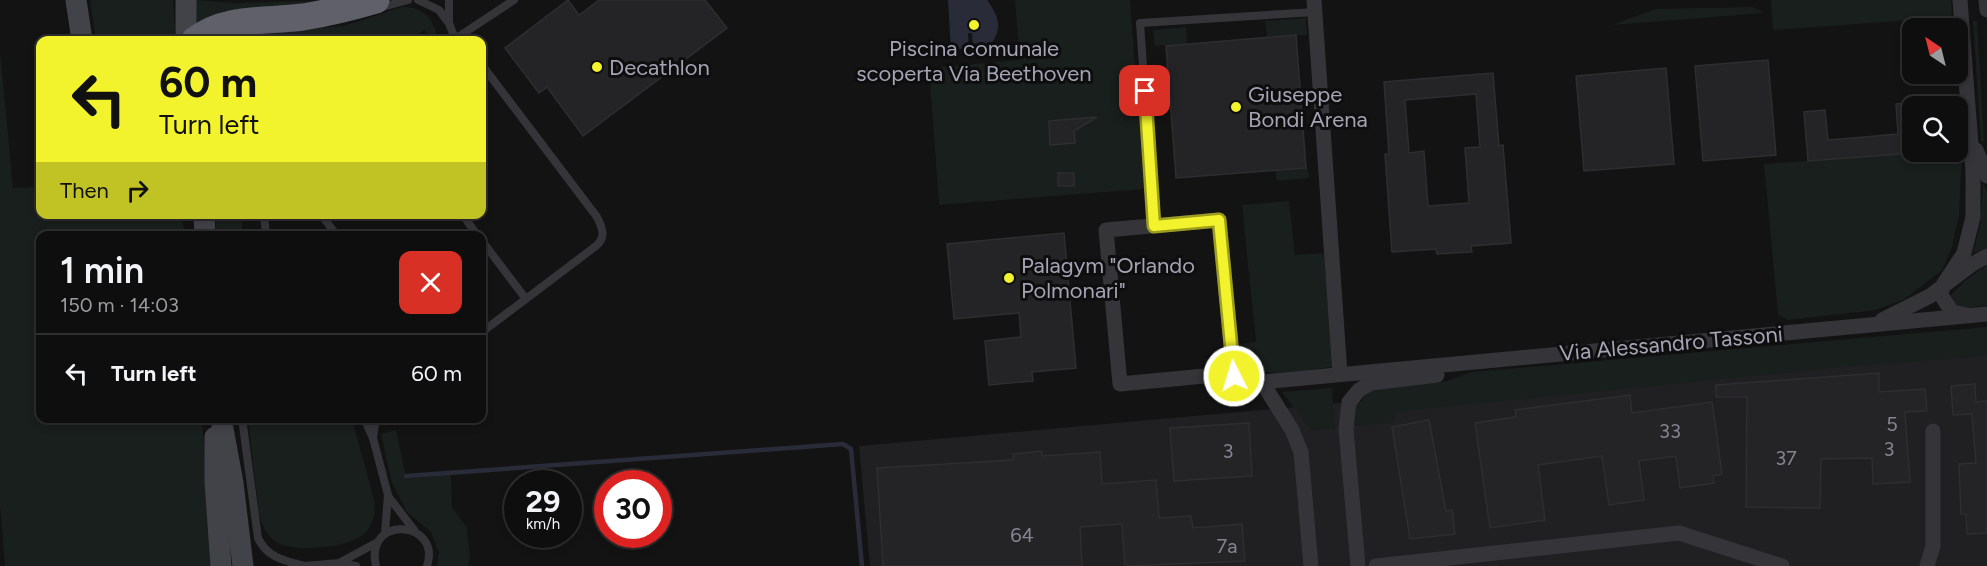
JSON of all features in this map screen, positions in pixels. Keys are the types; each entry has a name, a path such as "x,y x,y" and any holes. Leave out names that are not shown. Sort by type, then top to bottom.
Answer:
{"highway":[{"path":"201,36 211,29 229,23 334,12 376,0"}],"main road":[{"path":"76,0 81,36"},
{"path":"186,0 186,36"},
{"path":"216,423 215,482 221,566"},
{"path":"223,423 243,566"}],"street":[{"name":"Via Alessandro Tassoni","path":"1960,0 1971,136 1973,199 1970,233 1964,253 1943,285 1941,295 1952,312 1961,315 1987,314"},
{"path":"1986,0 1987,10"},
{"path":"1314,6 1340,374"},
{"name":"Via Alessandro Tassoni","path":"1971,136 1987,176"},
{"path":"1154,226 1219,220 1234,376"},
{"name":"Via Alessandro Tassoni","path":"1154,226 1106,230 1120,384 1234,376 1262,382 1987,314"},
{"name":"Via Alessandro Tassoni","path":"1870,325 1910,307 1987,256"},
{"name":"Via Alessandro Tassoni","path":"1358,566 1346,429 1349,402 1359,390 1371,383 1442,375 1472,362"},
{"path":"1262,382 1292,430 1301,452 1311,566"},
{"path":"1927,566 1933,546 1934,431"},
{"path":"1376,566 1679,532 1782,566"}],"lane":[{"path":"346,18 408,0"},
{"path":"418,0 439,10 449,23"},
{"path":"449,0 449,23 453,36"},
{"path":"460,36 514,0"},
{"path":"1154,226 1140,23 1314,6"},
{"path":"284,19 333,21"},
{"path":"486,70 597,217 603,232 601,241 596,246 486,329"},
{"path":"486,246 526,299"},
{"path":"243,423 258,538 272,555 305,566 339,562 377,543 385,533 400,528 416,532"},
{"path":"366,423 373,438 388,495 385,533"},
{"path":"373,438 375,423"},
{"path":"388,495 428,547 427,566"},
{"path":"375,566 377,543"},
{"path":"339,562 356,566"}],"shaded area":[{"path":"90,0 173,0 175,30 173,36 95,36"},
{"path":"195,0 235,3 349,0 198,30"},
{"path":"1015,0 1130,0 1144,189 939,205 929,68 1020,60"},
{"path":"1771,0 1951,0 1952,17 1902,18 1902,21 1773,30"},
{"path":"408,7 424,13 436,32 435,36 430,36 424,30 416,36 215,36 217,35 344,26"},
{"path":"1753,7 1764,13 1612,25 1655,9"},
{"path":"1306,18 1307,35 1267,37 1265,21"},
{"path":"1973,21 1977,21 1984,142 1981,141"},
{"path":"1186,27 1187,44 1155,46 1153,30"},
{"path":"0,51 13,188 36,187 36,219 182,219 184,231 36,231 36,423 202,423 213,566 5,566 0,503"},
{"path":"1902,154 1902,162 1961,162 1959,215 1952,247 1942,270 1905,299 1876,310 1788,320 1778,314 1764,164"},
{"path":"1308,168 1309,178 1277,181 1276,171"},
{"path":"1983,183 1987,192 1987,248 1973,253 1980,227"},
{"path":"1289,201 1295,255 1324,253 1334,367 1277,373 1266,372 1245,366 1240,344 1256,342 1242,205"},
{"path":"215,219 241,219 243,231 217,231"},
{"path":"1987,265 1987,305 1957,310 1947,299 1966,280"},
{"path":"1987,327 1987,356 1840,367 1395,412 1394,422 1355,426 1354,410 1370,389 1448,381 1471,372"},
{"path":"1987,345 1987,566 870,566 859,446"},
{"path":"1332,388 1335,429 1311,430 1282,392"},
{"path":"248,423 353,423 375,503 373,519 365,533 358,538 335,546 307,548 283,545 275,541 264,528 259,513"},
{"path":"396,430 406,476 451,474 452,507 467,528 470,558 468,566 437,566 439,552 431,532 407,512 392,483 381,434"}],"water":[{"name":"Piscina comunale scoperta Via Beethoven","path":"948,0 987,0 998,21 997,32 991,44 973,49 972,33 968,33 969,49 951,49"}],"building":[{"name":"Decathlon","path":"568,0 579,15 599,0 705,0 727,28 583,136 547,87 539,93 505,48"},
{"name":"Giuseppe Bondi Arena","path":"1296,35 1306,168 1176,178 1166,46"},
{"path":"1768,60 1776,155 1703,161 1695,66"},
{"path":"1666,68 1674,164 1584,171 1576,76"},
{"path":"1493,73 1499,146 1503,145 1511,243 1471,246 1472,252 1437,254 1436,249 1392,252 1385,154 1389,154 1384,82","holes":["1476,94 1480,147 1465,148 1469,203 1428,206 1424,151 1409,153 1405,100"]},
{"path":"1896,104 1902,104 1902,154 1808,161 1804,112 1825,110 1828,140 1853,138 1898,134"},
{"path":"1097,117 1074,131 1075,143 1050,145 1049,121"},
{"path":"1058,173 1074,173 1074,186 1058,186"},
{"name":"Palagym \"Orlando Polmonari\"","path":"1064,233 1076,368 1032,372 1033,381 989,385 985,341 1021,337 1019,313 954,319 947,244"},
{"path":"1879,373 1879,392 1925,389 1927,411 1905,412 1910,482 1873,484 1872,458 1821,459 1820,508 1746,507 1747,397 1716,397 1716,385"},
{"path":"1975,384 1976,402 1987,401 1987,533 1967,534 1966,514 1961,514 1959,464 1976,463 1972,414 1953,415 1951,386"},
{"path":"1630,395 1632,413 1712,402 1722,474 1713,476 1714,483 1680,488 1676,456 1639,461 1644,500 1609,505 1602,456 1538,465 1545,520 1490,528 1475,423 1516,417 1515,410"},
{"path":"1429,420 1446,511 1452,510 1455,534 1410,539 1392,427"},
{"path":"1249,423 1252,476 1174,481 1170,428"},
{"path":"1042,451 1042,456 1100,452 1102,484 1156,480 1159,518 1191,516 1193,528 1242,524 1245,561 1125,566 1122,524 1080,527 1082,566 883,566 877,468 1013,460 1013,454"}],"waterway":[{"path":"406,476 843,444 851,449 862,566"}],"place":[{"name":"Piscina comunale scoperta Via Beethoven","path":"974,25"},
{"name":"Decathlon","path":"597,67"},
{"name":"Giuseppe Bondi Arena","path":"1236,107"},
{"name":"Palagym \"Orlando Polmonari\"","path":"1009,278"}],"route":[{"path":"1145,91 1154,226 1219,220 1234,376"}]}
